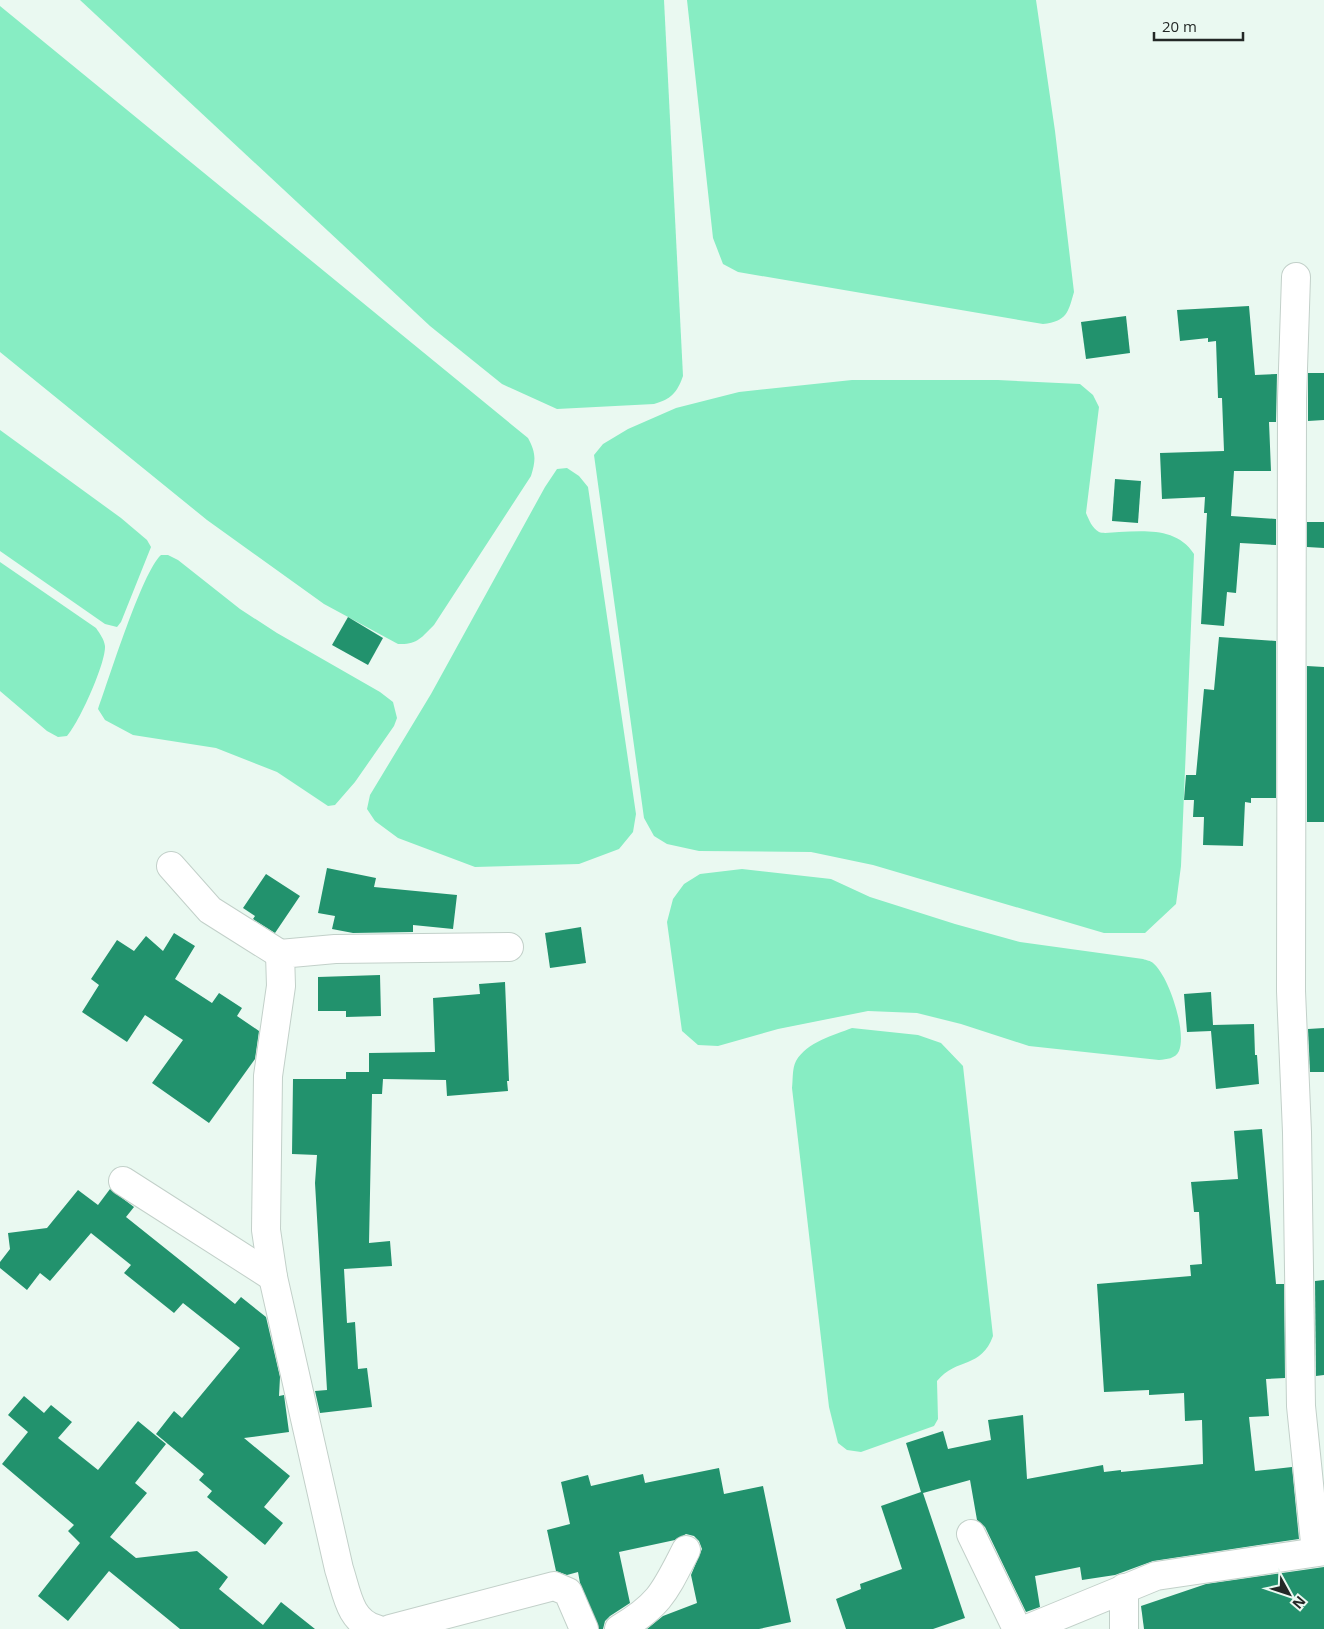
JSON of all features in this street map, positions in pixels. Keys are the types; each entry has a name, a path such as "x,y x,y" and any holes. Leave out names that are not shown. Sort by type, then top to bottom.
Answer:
{"street":[{"path":"1027,1629 1156,1576 1320,1551 1314,1428 1301,1406 1297,1132 1291,991 1292,398 1296,277"},
{"path":"171,866 210,910 280,954 335,948 508,947"},
{"path":"280,954 281,986 268,1076 266,1230 273,1277 339,1569 354,1616 366,1626 376,1629"},
{"path":"123,1181 273,1277"},
{"path":"970,1534 1017,1629"},
{"path":"619,1629 640,1616 659,1600 686,1550"},
{"path":"390,1629 554,1586 568,1592 584,1629"},
{"path":"1124,1588 1124,1629"}],"shaded area":[{"path":"80,0 664,0 683,376 676,391 665,400 654,404 557,409 502,384 430,326"},
{"path":"687,0 1036,0 1055,131 1074,292 1065,315 1057,321 1043,324 738,272 723,264 713,238"},
{"path":"0,6 528,438 533,448 534,457 531,476 434,625 418,640 398,644 324,604 207,520 0,352"},
{"path":"852,380 998,380 1080,384 1093,395 1099,407 1086,513 1093,526 1101,533 1140,531 1170,535 1179,539 1194,554 1181,866 1176,904 1145,933 1104,933 873,865 811,852 699,851 667,844 654,836 644,818 594,455 603,444 628,429 676,408 739,392"},
{"path":"0,430 121,518 147,540 151,547 121,622 117,627 105,624 0,551"},
{"path":"567,468 579,476 588,487 636,814 633,832 619,849 579,864 475,867 398,838 375,821 367,809 370,795 431,694 545,487 557,469"},
{"path":"161,555 168,555 178,560 240,609 277,633 380,692 393,702 397,718 394,726 355,782 335,805 328,806 277,772 216,748 133,735 105,720 98,709 136,603 153,565"},
{"path":"0,562 96,628 104,641 104,654 97,679 78,719 67,736 58,737 47,731 0,691"},
{"path":"742,869 831,879 870,897 1020,942 1150,961 1165,980 1175,1005 1181,1031 1179,1051 1173,1057 1159,1060 1029,1046 961,1024 917,1013 868,1011 778,1029 718,1046 698,1045 682,1031 667,922 673,899 684,884 700,874"},
{"path":"852,1028 918,1035 941,1043 963,1066 993,1336 982,1354 952,1368 937,1381 938,1419 934,1426 861,1452 847,1450 838,1443 829,1407 792,1088 794,1067 801,1054 821,1040"}],"building":[{"path":"1249,306 1255,375 1277,374 1276,422 1269,422 1271,471 1234,471 1231,516 1276,519 1276,545 1240,543 1236,593 1227,592 1224,626 1201,624 1207,513 1204,513 1205,497 1162,499 1160,453 1224,451 1222,398 1218,398 1216,341 1208,342 1208,338 1180,341 1177,310"},
{"path":"1126,316 1130,353 1086,359 1081,322"},
{"path":"1308,373 1324,373 1324,420 1308,421"},
{"path":"1115,479 1141,481 1138,523 1112,521"},
{"path":"1307,522 1324,522 1324,548 1307,547"},
{"path":"348,617 383,638 368,665 332,645"},
{"path":"1219,637 1276,641 1276,798 1251,798 1251,803 1245,802 1243,846 1203,845 1204,817 1193,817 1194,800 1184,800 1186,775 1196,775 1204,689 1214,690"},
{"path":"1307,666 1324,667 1324,822 1307,822"},
{"path":"327,868 376,878 374,887 457,895 453,929 413,925 413,932 353,933 332,929 335,916 318,913"},
{"path":"266,874 300,896 275,933 253,919 255,916 243,908"},
{"path":"581,927 586,963 550,968 545,933"},
{"path":"174,933 195,946 175,979 212,1003 219,993 242,1008 237,1016 259,1031 255,1059 209,1123 152,1083 183,1040 145,1015 127,1042 82,1012 99,985 91,979 117,940 134,951 146,936 163,951"},
{"path":"380,975 381,1016 346,1017 346,1011 318,1011 318,977"},
{"path":"505,982 508,1091 447,1096 446,1080 383,1079 382,1094 372,1094 369,1243 390,1241 392,1266 344,1269 347,1323 355,1322 358,1369 367,1368 372,1407 320,1413 315,1391 327,1390 315,1183 317,1155 292,1154 293,1079 346,1079 346,1072 369,1072 369,1053 435,1052 433,998 480,994 479,984"},
{"path":"1211,992 1213,1025 1254,1024 1255,1055 1257,1055 1259,1084 1216,1089 1211,1031 1187,1032 1184,994"},
{"path":"1324,1028 1324,1072 1310,1072 1308,1029"},
{"path":"1262,1129 1276,1284 1284,1284 1285,1378 1266,1379 1269,1416 1249,1417 1255,1471 1292,1467 1299,1539 1153,1561 1115,1575 1082,1580 1080,1567 1035,1576 1040,1607 1026,1612 985,1527 977,1520 970,1480 923,1493 965,1618 933,1629 846,1629 836,1599 861,1589 860,1584 902,1569 881,1506 921,1492 906,1443 943,1431 948,1449 991,1440 988,1420 1023,1415 1027,1479 1103,1465 1104,1472 1121,1470 1121,1472 1203,1464 1202,1420 1185,1421 1184,1393 1149,1395 1149,1390 1104,1392 1097,1284 1191,1276 1190,1265 1202,1264 1199,1212 1194,1212 1191,1182 1238,1179 1234,1131"},
{"path":"110,1189 134,1207 126,1217 235,1304 241,1297 266,1317 280,1377 279,1396 284,1395 289,1432 244,1438 290,1476 264,1507 283,1523 265,1545 207,1497 212,1491 199,1480 204,1474 156,1434 174,1411 182,1418 240,1348 183,1303 174,1313 124,1273 131,1265 91,1233 50,1281 40,1273 27,1290 0,1268 0,1262 10,1249 8,1233 47,1228 78,1190 98,1205"},
{"path":"1324,1280 1324,1375 1316,1376 1315,1281"},
{"path":"24,1396 44,1413 51,1405 72,1422 58,1438 98,1470 138,1421 166,1444 135,1483 147,1493 110,1537 136,1558 197,1551 228,1577 219,1589 263,1625 281,1602 315,1629 180,1629 109,1571 68,1621 38,1596 80,1543 68,1531 74,1525 2,1464 28,1432 8,1415"},
{"path":"719,1468 724,1494 763,1486 791,1622 759,1629 647,1629 663,1616 697,1603 691,1575 702,1549 699,1541 694,1536 686,1534 675,1540 619,1552 630,1603 610,1616 605,1621 603,1629 599,1629 580,1583 578,1572 567,1575 556,1571 547,1530 570,1524 561,1482 588,1475 591,1486 643,1474 645,1483"},
{"path":"1324,1567 1324,1629 1144,1629 1141,1606 1206,1584"}]}
